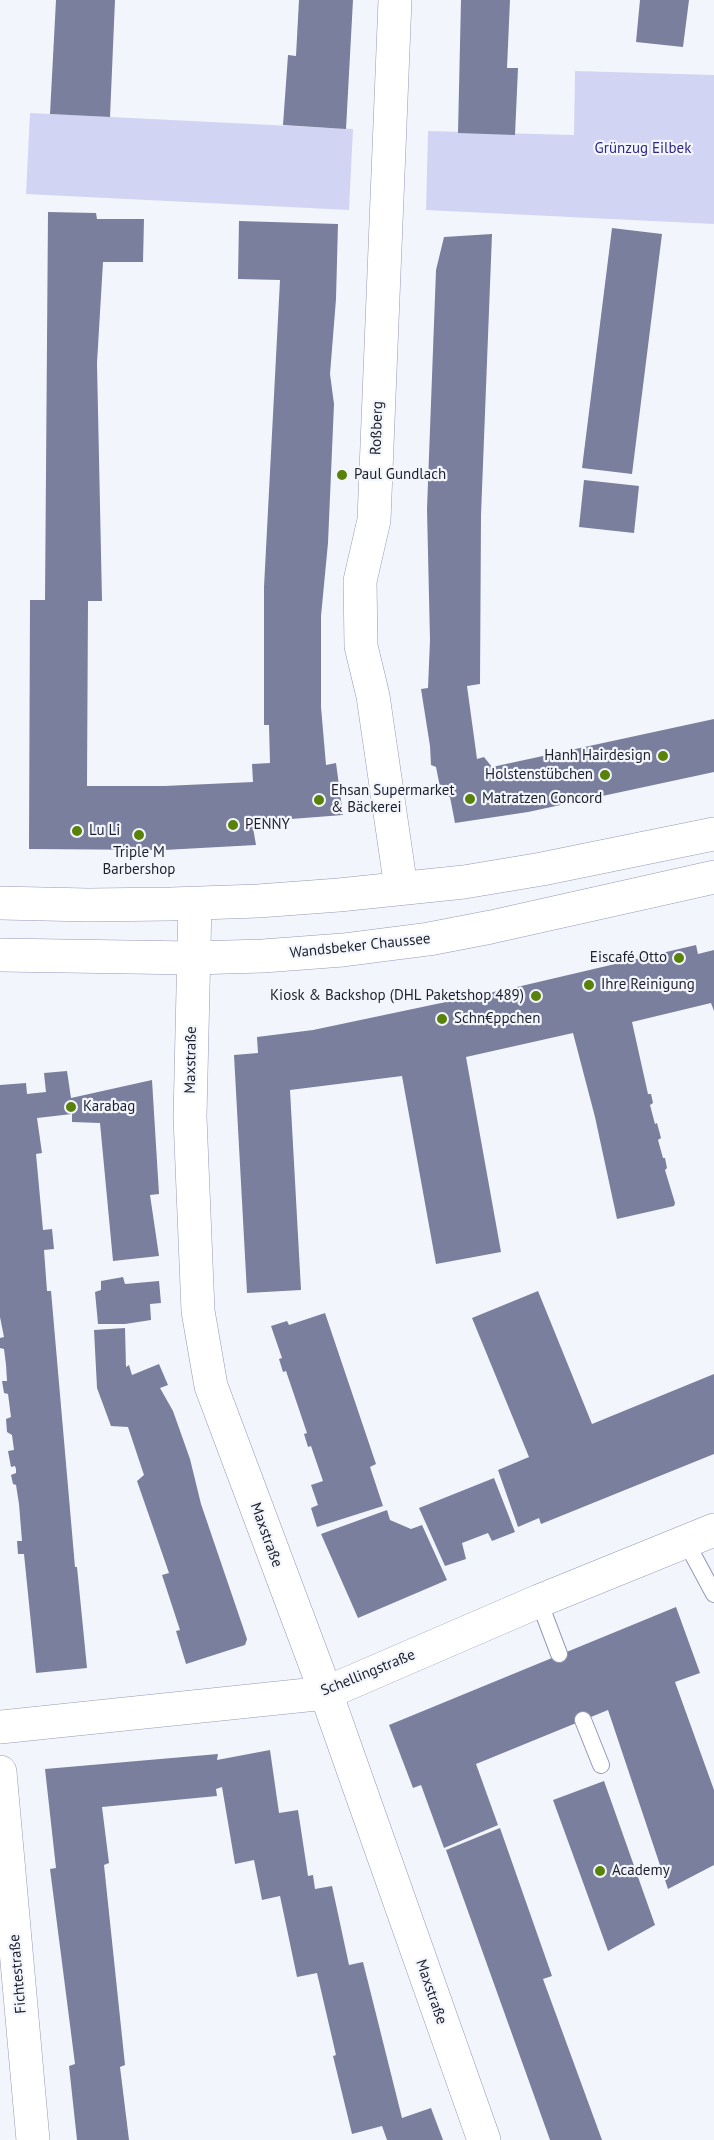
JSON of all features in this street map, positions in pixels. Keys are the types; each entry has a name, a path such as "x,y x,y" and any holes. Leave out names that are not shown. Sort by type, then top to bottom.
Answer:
{"street":[{"name":"Roßberg","path":"395,0 374,520 360,581 361,646 373,696 401,888"},
{"path":"0,903 88,905 258,902 464,882 542,869 714,834"},
{"name":"Wandsbeker Chaussee","path":"0,955 193,958 343,950 429,939 502,925 714,877"},
{"name":"Maxstraße","path":"195,904 190,1117 198,1311 207,1365 215,1397 326,1693 484,2140"},
{"name":"Schellingstraße","path":"0,1727 326,1693 539,1601 700,1536"},
{"name":"Fichtestraße","path":"0,1772 33,2140"}],"lane":[{"path":"700,1536 714,1594"},
{"path":"539,1601 559,1654"},
{"path":"583,1720 601,1765"}],"green space":[{"name":"Grünzug Eilbek","path":"575,71 714,75 714,224 426,210 428,131 574,135"},
{"path":"30,113 353,129 349,210 26,194"}],"building":[{"path":"56,0 115,0 110,117 50,114"},
{"path":"299,0 353,0 346,129 283,125 288,55 296,56"},
{"path":"461,0 510,0 507,68 518,68 515,135 458,133"},
{"path":"640,0 689,0 683,47 636,42"},
{"path":"48,212 96,213 97,219 144,219 143,262 103,262 97,363 102,601 88,601 87,786 164,786 253,782 252,764 270,763 269,725 264,725 264,587 280,280 238,279 239,221 338,224 336,299 330,374 334,404 328,543 321,616 321,707 326,765 336,763 343,815 252,822 256,845 164,850 29,849 30,600 45,600"},
{"path":"612,228 662,234 632,474 582,468"},
{"path":"492,234 481,515 480,684 467,686 477,759 484,757 492,767 714,719 714,772 528,812 455,823 450,797 442,797 436,767 431,765 421,689 428,688 430,640 427,509 436,270 444,237"},
{"path":"584,480 639,486 634,533 579,527"},
{"path":"696,945 698,954 714,950 714,1011 711,1003 632,1022 648,1094 651,1094 653,1103 650,1105 661,1138 658,1140 663,1158 665,1158 667,1168 665,1170 674,1206 617,1219 595,1117 573,1033 466,1057 501,1252 436,1264 402,1076 290,1090 301,1290 247,1293 234,1055 258,1053 257,1037 313,1030 517,987"},
{"path":"67,1071 71,1098 152,1080 159,1194 150,1195 159,1256 113,1261 100,1123 72,1122 72,1114 37,1118 42,1153 36,1154 43,1230 52,1229 54,1249 44,1250 47,1291 51,1291 75,1567 77,1567 87,1668 36,1673 24,1554 18,1554 17,1541 22,1541 19,1504 16,1485 13,1484 11,1475 16,1473 16,1469 15,1466 11,1467 8,1451 14,1450 12,1435 7,1432 6,1419 11,1417 8,1394 4,1393 2,1381 7,1381 4,1349 0,1348 0,1338 4,1337 0,1317 0,1085 26,1083 27,1094 46,1092 44,1073"},
{"path":"123,1277 125,1284 159,1281 161,1303 150,1304 151,1320 125,1324 98,1324 95,1292 101,1290 101,1281"},
{"path":"538,1291 592,1424 714,1374 714,1454 541,1524 539,1518 518,1527 498,1470 529,1457 472,1318"},
{"path":"325,1313 376,1464 370,1467 383,1506 317,1527 311,1508 318,1505 311,1485 323,1481 311,1446 308,1447 304,1434 307,1433 286,1371 283,1372 279,1359 282,1358 271,1326 287,1321 289,1325"},
{"path":"125,1328 126,1367 129,1365 132,1375 159,1364 168,1385 160,1388 173,1411 190,1459 201,1504 247,1639 245,1645 186,1664 176,1631 180,1630 162,1575 169,1573 137,1481 144,1475 128,1427 111,1426 97,1388 94,1330"},
{"path":"494,1478 515,1532 492,1541 488,1533 462,1543 466,1559 445,1566 419,1508"},
{"path":"387,1510 390,1520 411,1529 422,1525 447,1580 358,1618 321,1534"},
{"path":"676,1607 700,1673 675,1682 714,1790 714,1865 668,1889 608,1710 476,1764 498,1825 444,1848 421,1785 413,1788 389,1725"},
{"path":"270,1750 279,1813 298,1810 308,1876 313,1875 315,1889 332,1886 349,1965 363,1962 402,2118 431,2108 443,2140 387,2140 382,2126 352,2134 333,2056 336,2055 317,1973 297,1977 280,1896 262,1900 254,1860 235,1864 222,1787 216,1789 217,1796 102,1807 109,1863 104,1865 125,2065 120,2067 129,2140 77,2140 69,2066 75,2064 50,1869 56,1868 45,1769 218,1754 217,1760"},
{"path":"604,1781 655,1925 608,1951 553,1800"},
{"path":"500,1828 552,1976 543,1979 602,2140 550,2140 446,1850"}],"place":[{"name":"Paul Gundlach","path":"342,475"},
{"name":"Hanh Hairdesign","path":"663,756"},
{"name":"Holstenstübchen","path":"605,775"},
{"name":"Matratzen Concord","path":"470,799"},
{"name":"Ehsan Supermarket & Bäckerei","path":"319,800"},
{"name":"PENNY","path":"233,825"},
{"name":"Lu Li","path":"77,831"},
{"name":"Triple M Barbershop","path":"139,835"},
{"name":"Eiscafé Otto","path":"679,958"},
{"name":"Ihre Reinigung","path":"589,985"},
{"name":"Kiosk & Backshop (DHL Paketshop 489)","path":"536,996"},
{"name":"Schn€ppchen","path":"442,1019"},
{"name":"Karabag","path":"71,1107"},
{"name":"Academy","path":"600,1871"}]}
